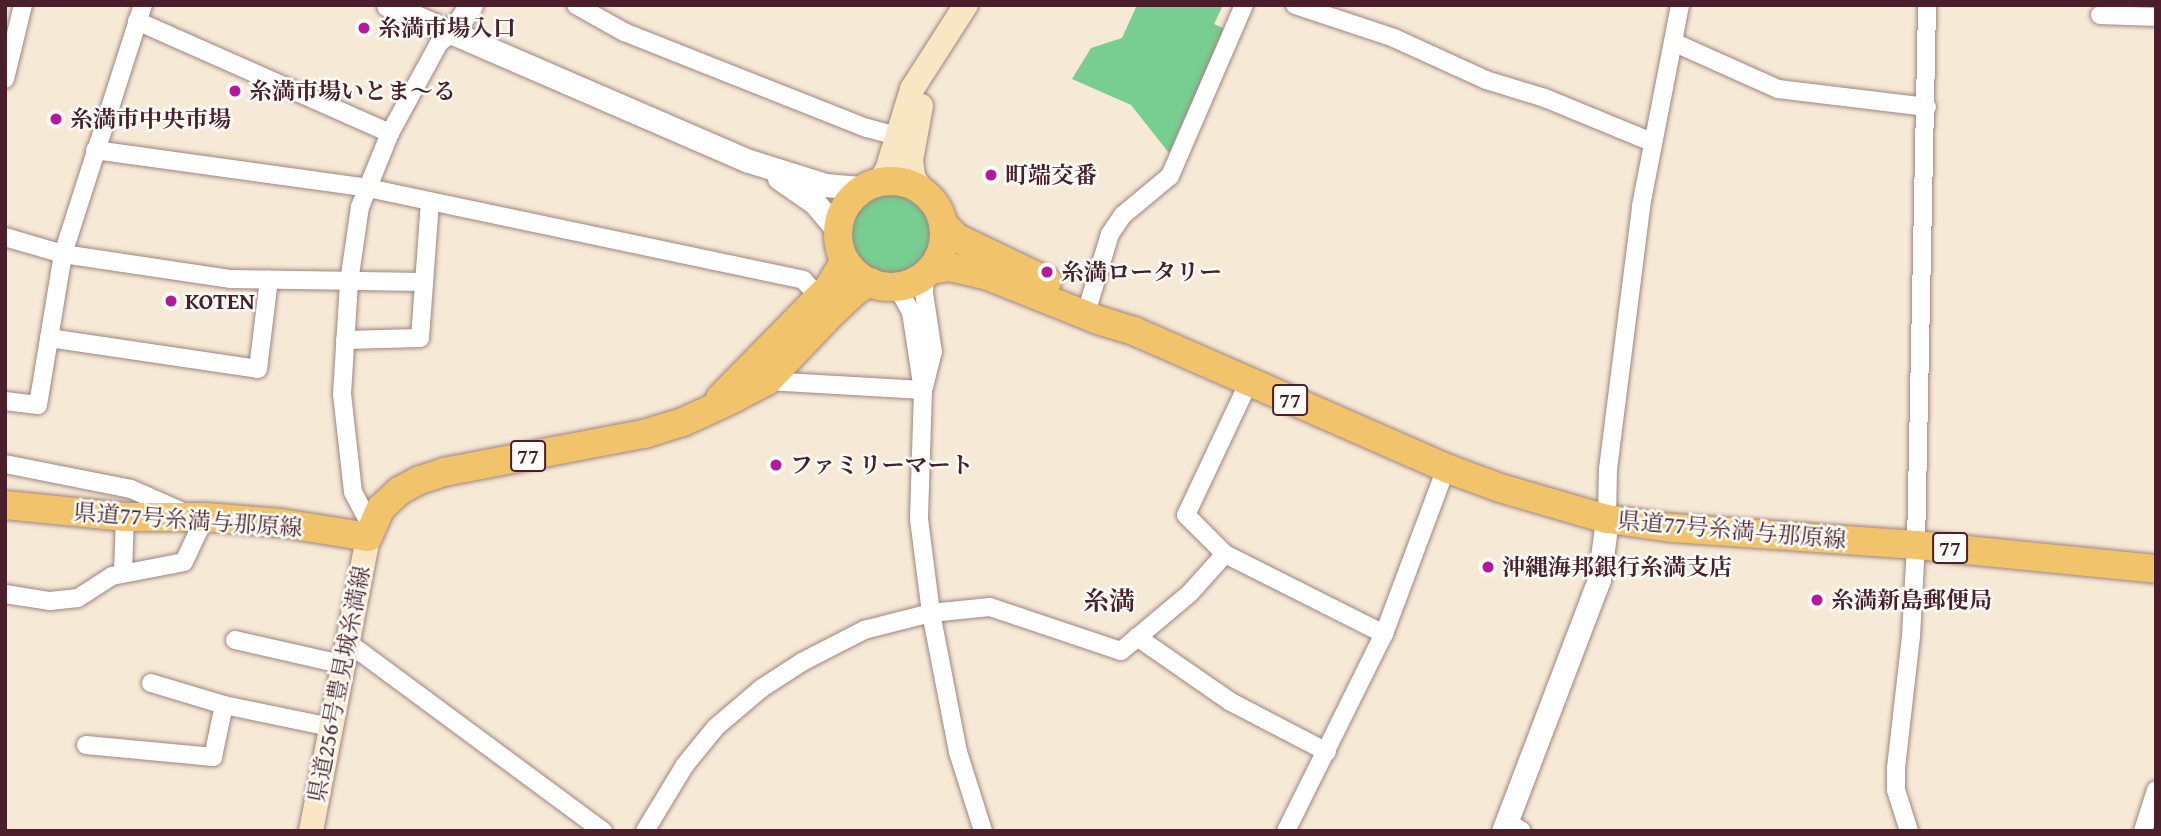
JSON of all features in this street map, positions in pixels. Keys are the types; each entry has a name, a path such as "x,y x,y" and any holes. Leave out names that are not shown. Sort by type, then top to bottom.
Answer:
{"main road":[{"path":"884,284 857,274 845,260 838,230 842,213 851,199 887,170 896,136 918,76 936,55 966,5"},
{"path":"920,190 913,176 911,155 919,112 931,81 936,55"},
{"path":"871,185 908,183 920,190"},
{"name":"77","path":"920,190 931,199 943,224"},
{"path":"928,272 940,253 943,224"},
{"name":"県道77号糸満与那原線","path":"943,224 957,238 1089,303 1134,331"},
{"name":"77","path":"711,408 820,297 845,260"},
{"name":"県道77号糸満与那原線","path":"928,272 950,267 964,268 1098,320 1134,331 1446,468 1500,488 1607,519 1673,528 1916,545 2156,569"},
{"name":"77","path":"370,532 381,508 399,491 420,480 444,472 644,434 683,422 767,381 857,290 928,272"},
{"name":"県道77号糸満与那原線","path":"5,505 125,517 200,517 370,532"},
{"name":"県道256号豊見城糸満線","path":"311,831 344,652 370,532"}],"street":[{"path":"5,79 10,43 23,5"},
{"path":"388,5 750,161 825,186 871,185"},
{"path":"370,532 353,492 342,394 349,282 359,208 390,133 439,43 452,33 471,5"},
{"path":"576,5 636,36 867,128 896,136"},
{"path":"1089,303 1110,234 1123,215 1170,176 1244,5"},
{"path":"1295,5 1394,38 1486,80 1545,98 1652,142"},
{"path":"1511,828 1599,580 1607,519 1608,469 1652,142 1680,5"},
{"path":"1909,831 1896,790 1896,768 1911,636 1916,545 1927,5"},
{"path":"5,401 38,405 63,254 140,13 390,133"},
{"path":"2100,15 2156,17"},
{"path":"1674,42 1778,89 1927,107"},
{"path":"95,150 368,187 803,280 820,297"},
{"path":"750,161 790,184 831,218 838,230"},
{"path":"345,340 420,338 430,202"},
{"path":"5,237 63,254 231,279 425,282"},
{"path":"923,390 933,352 924,293 928,272"},
{"path":"49,338 258,369 269,280"},
{"path":"884,284 911,312 923,390 919,519 931,613 958,752 983,831"},
{"path":"767,381 923,390"},
{"path":"1249,382 1186,515 1225,554 1384,634"},
{"path":"5,464 131,489 200,517 184,562 112,576 78,598 50,601 5,594"},
{"path":"1286,831 1384,634 1446,468"},
{"path":"123,573 125,517"},
{"path":"645,831 685,765 716,727 762,688 802,662 864,630 931,613 990,607 1121,651 1190,593 1225,554"},
{"path":"1137,637 1230,702 1327,752"},
{"path":"235,640 344,652 603,831"},
{"path":"151,683 225,705 330,727"},
{"path":"86,745 213,757 225,705"},
{"path":"2143,831 2156,790"}],"green space":[{"path":"1137,5 1223,5 1214,24 1225,29 1169,153 1131,105 1072,79 1091,48 1122,38"},
{"path":"891,190 908,193 922,202 931,216 934,233 931,250 922,264 908,273 891,276 874,273 860,264 851,250 848,233 851,216 860,202 874,193"}],"place":[{"name":"糸満市場入口","path":"364,28"},
{"name":"糸満市場いとま～る","path":"235,91"},
{"name":"糸満市中央市場","path":"56,119"},
{"name":"町端交番","path":"991,175"},
{"name":"糸満ロータリー","path":"1047,272"},
{"name":"KOTEN","path":"171,301"},
{"name":"ファミリーマート","path":"776,465"},
{"name":"沖縄海邦銀行糸満支店","path":"1488,567"},
{"name":"糸満新島郵便局","path":"1817,600"}],"district":[{"name":"糸満","path":"1109,601"}]}
